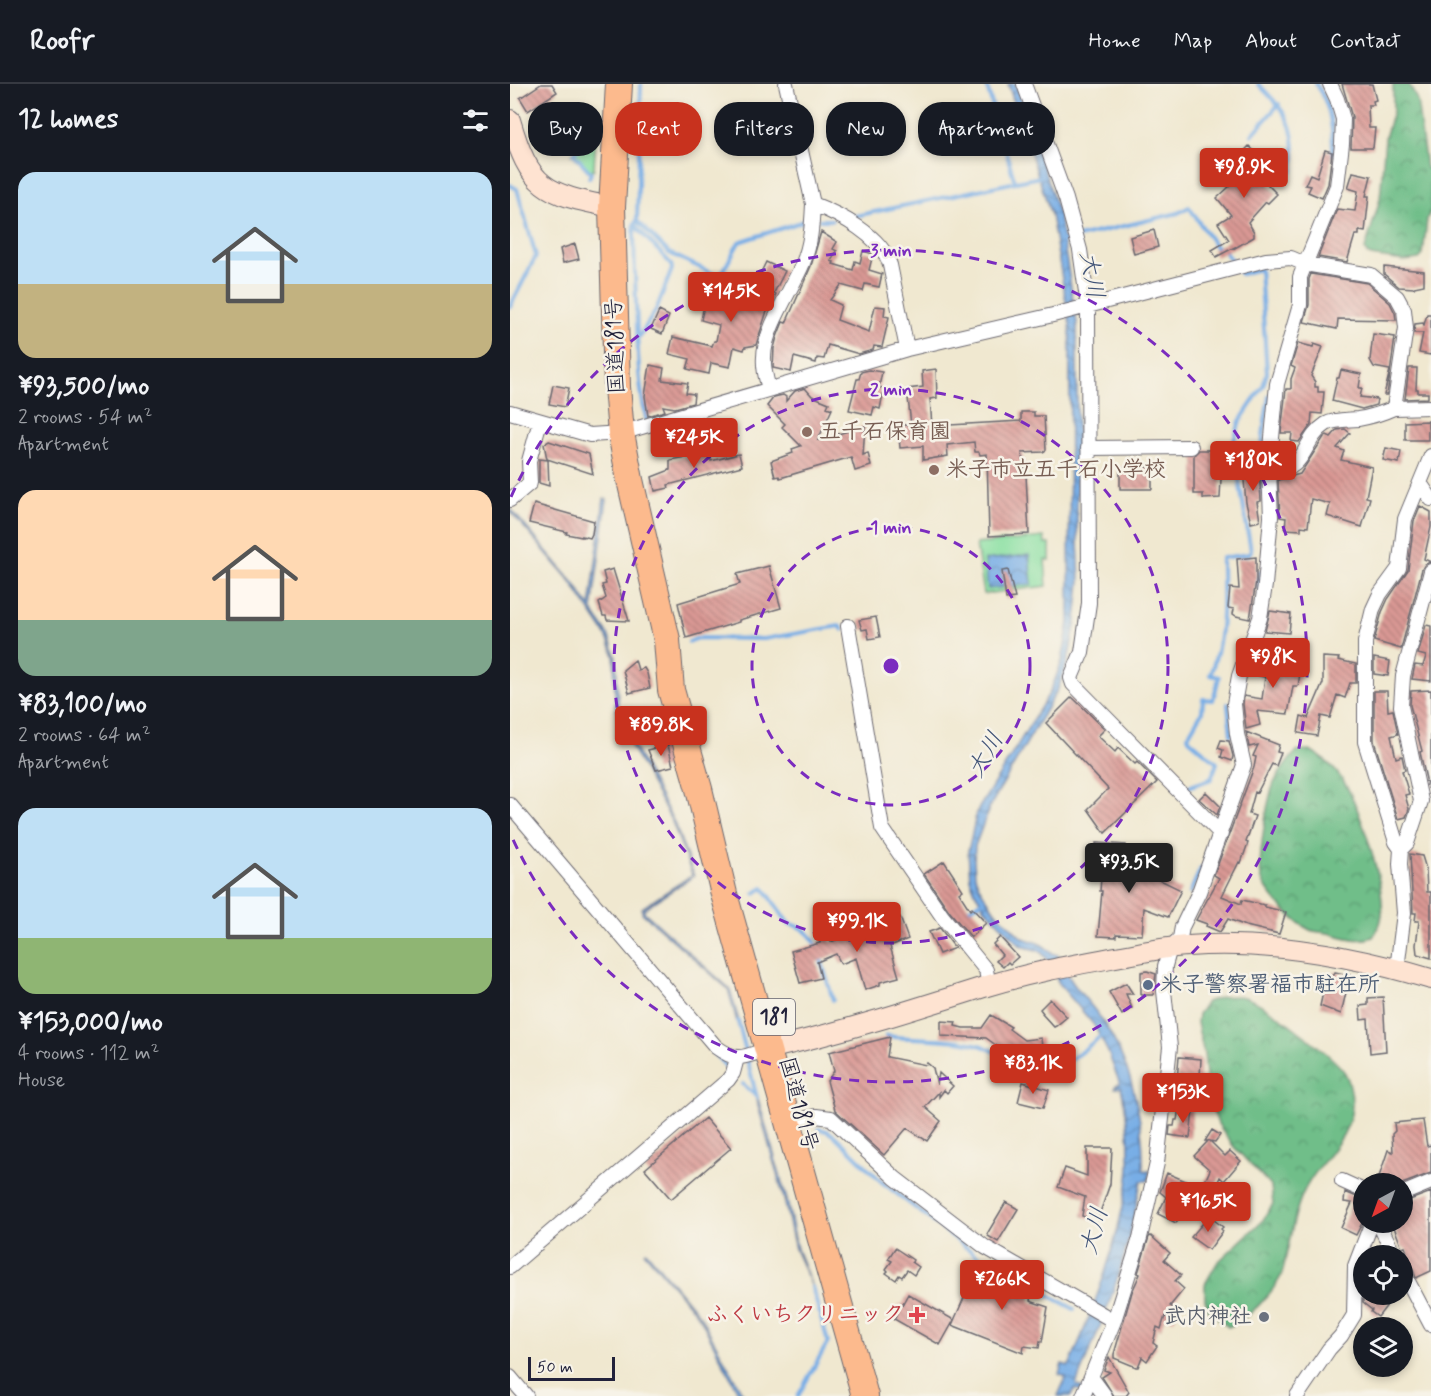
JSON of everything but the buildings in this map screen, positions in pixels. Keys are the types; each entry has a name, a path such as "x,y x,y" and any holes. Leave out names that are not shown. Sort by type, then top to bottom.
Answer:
{"highway":[{"name":"国道181号","path":"619,84 612,207 617,387 621,433 630,480 666,640 672,690 724,894 775,1048 802,1119 879,1396"},
{"name":"国道181号","path":"775,1048 864,1396"}],"street":[{"path":"769,389 764,370 764,355 770,332 803,262 811,238 813,204 786,84"},
{"path":"1024,84 1066,199 1080,250 1081,308 1090,400 1089,603 1082,652 1071,678 1073,684 1221,834"},
{"path":"1083,1396 1140,1238 1157,1163 1170,1047 1164,991 1165,966 1170,948 1180,938 1182,927 1221,834 1244,765 1237,734 1234,704 1239,676 1260,618 1265,585 1271,517 1269,473 1277,384 1300,305 1300,278 1337,186 1343,119 1330,84"},
{"path":"510,120 516,142 528,170 550,191 572,199 612,207"},
{"path":"813,204 841,216 885,252 890,265 907,349"},
{"path":"510,412 590,435 621,433 907,349 1081,308 1266,260 1291,258 1305,264 1371,275 1379,280 1402,304 1406,327 1394,408"},
{"path":"1269,473 1293,468 1327,424 1360,419 1394,408 1431,407"},
{"path":"510,500 530,483 529,461 540,421"},
{"path":"1088,448 1191,447"},
{"path":"1401,849 1396,842 1365,742 1365,642 1373,609 1380,594 1397,572 1405,519 1431,456"},
{"path":"1420,483 1431,500"},
{"path":"1397,969 1404,913 1401,849 1408,840 1421,801 1401,706 1403,676 1431,571"},
{"path":"848,626 882,828 942,916 986,970 989,986"},
{"path":"510,806 716,1047 729,1057 737,1058 775,1048 1070,965 1170,948 1233,946 1286,949 1397,969 1431,980"},
{"path":"510,1267 728,1080 733,1073 737,1058"},
{"path":"802,1119 816,1116 831,1118 895,1178 985,1247 1110,1319"},
{"path":"1342,1180 1353,1186"},
{"path":"1413,1189 1431,1182"},
{"path":"1297,1396 1329,1349 1341,1336 1353,1315 1355,1266 1368,1233"},
{"path":"1413,1290 1431,1324"},
{"path":"510,1377 526,1396"},
{"path":"1091,1377 1105,1396"}],"green space":[{"path":"1393,84 1409,84 1417,100 1426,168 1431,171 1431,210 1427,219 1423,255 1419,259 1404,261 1371,256 1365,249 1380,199 1385,138 1393,111"},
{"path":"574,156 595,156 594,169 590,173"},
{"path":"1044,537 1045,544 1050,544 1050,561 1045,560 1047,586 984,594 976,544"},
{"path":"1310,750 1320,756 1341,777 1365,829 1377,870 1382,907 1378,929 1373,937 1367,939 1345,938 1310,930 1296,921 1281,906 1268,890 1261,876 1264,828 1275,781 1297,751"},
{"path":"1241,996 1253,1001 1314,1043 1345,1073 1352,1104 1351,1115 1342,1136 1309,1182 1300,1199 1283,1270 1276,1285 1257,1307 1228,1327 1209,1310 1205,1300 1205,1284 1217,1263 1263,1220 1273,1204 1271,1186 1234,1147 1218,1124 1208,1096 1204,1054 1197,1023 1198,1014 1207,1002 1221,997"}],"water":[{"path":"1008,84 1016,84 1022,102 1014,102"},
{"path":"1032,156 1040,156 1059,215 1077,323 1077,522 1080,582 1076,622 1068,660 1058,689 990,806 975,846 974,861 975,876 994,910 1019,935 1039,943 1053,954 1058,955 1074,985 1110,1033 1127,1070 1138,1109 1143,1170 1150,1171 1148,1181 1141,1181 1131,1230 1117,1279 1076,1385 1083,1388 1081,1391 1075,1389 1071,1396 1058,1396 1066,1377 1059,1374 1062,1364 1069,1366 1097,1296 1114,1242 1126,1190 1129,1149 1123,1097 1121,1087 1115,1088 1120,1084 1108,1052 1094,1025 1060,985 1046,958 1040,951 1021,946 984,907 970,879 968,851 977,811 1050,692 1062,661 1069,622 1070,325 1051,215"},
{"path":"604,499 607,499 592,610 608,634 616,657 619,718 675,824 694,876 644,909 644,912 730,989 740,1025 738,1026 728,989 642,913 642,908 692,875 673,824 619,724 615,704 614,656 606,635 570,581 510,511 510,508 574,583 590,607"},
{"path":"1029,555 1032,584 988,589 985,560"},
{"path":"755,1095 757,1095 787,1200 797,1249 813,1289 795,1249 784,1199"},
{"path":"646,1251 701,1317 744,1396 740,1396 700,1318 645,1253"}],"waterway":[{"path":"641,84 637,221 634,225 634,238 638,363 647,421"},
{"path":"986,84 1015,182"},
{"path":"1258,84 1277,104 1289,122 1294,143 1293,171"},
{"path":"1316,84 1325,100 1330,118 1333,154"},
{"path":"1252,135 1279,104"},
{"path":"576,156 591,173 589,178"},
{"path":"855,216 1040,177"},
{"path":"510,185 517,189 536,256 510,307"},
{"path":"1061,241 1178,213 1189,207 1215,246 1223,250 1234,263"},
{"path":"637,221 669,253 720,277 739,242 807,220 807,218"},
{"path":"820,220 832,220"},
{"path":"635,226 671,264 672,269 657,308 640,336 637,336"},
{"path":"1183,787 1211,779 1217,763 1188,736 1202,712 1203,699 1213,700 1219,677 1210,675 1221,630 1222,558 1249,554 1251,551 1233,444 1240,421 1263,386 1267,373 1260,269 1241,274 1238,270"},
{"path":"1263,493 1261,456 1269,396"},
{"path":"1259,588 1260,572"},
{"path":"689,642 698,638 764,639 840,626 843,630"},
{"path":"1228,704 1231,735"},
{"path":"1190,893 1201,868"},
{"path":"755,893 763,888 788,923 806,932 818,949"},
{"path":"966,910 983,901"},
{"path":"820,956 833,1000"},
{"path":"738,1021 746,1052"},
{"path":"886,1036 979,1045 1033,1073 1062,1064 1103,1034"},
{"path":"713,1052 729,1070"},
{"path":"747,1059 757,1098"},
{"path":"743,1084 756,1096"},
{"path":"819,1129 836,1137 883,1183 976,1255 1074,1309"},
{"path":"798,1396 828,1342 812,1287"}],"place":[{"name":"五千石保育園","path":"807,432"},
{"name":"米子市立五千石小学校","path":"934,470"},
{"name":"米子警察署福市駐在所","path":"1148,985"},
{"name":"ふくいちクリニック","path":"917,1315"},
{"name":"武内神社","path":"1264,1317"}],"water label":[{"name":"大川","path":"1091,275"},
{"name":"大川","path":"986,755"},
{"name":"大川","path":"1095,1231"}]}
